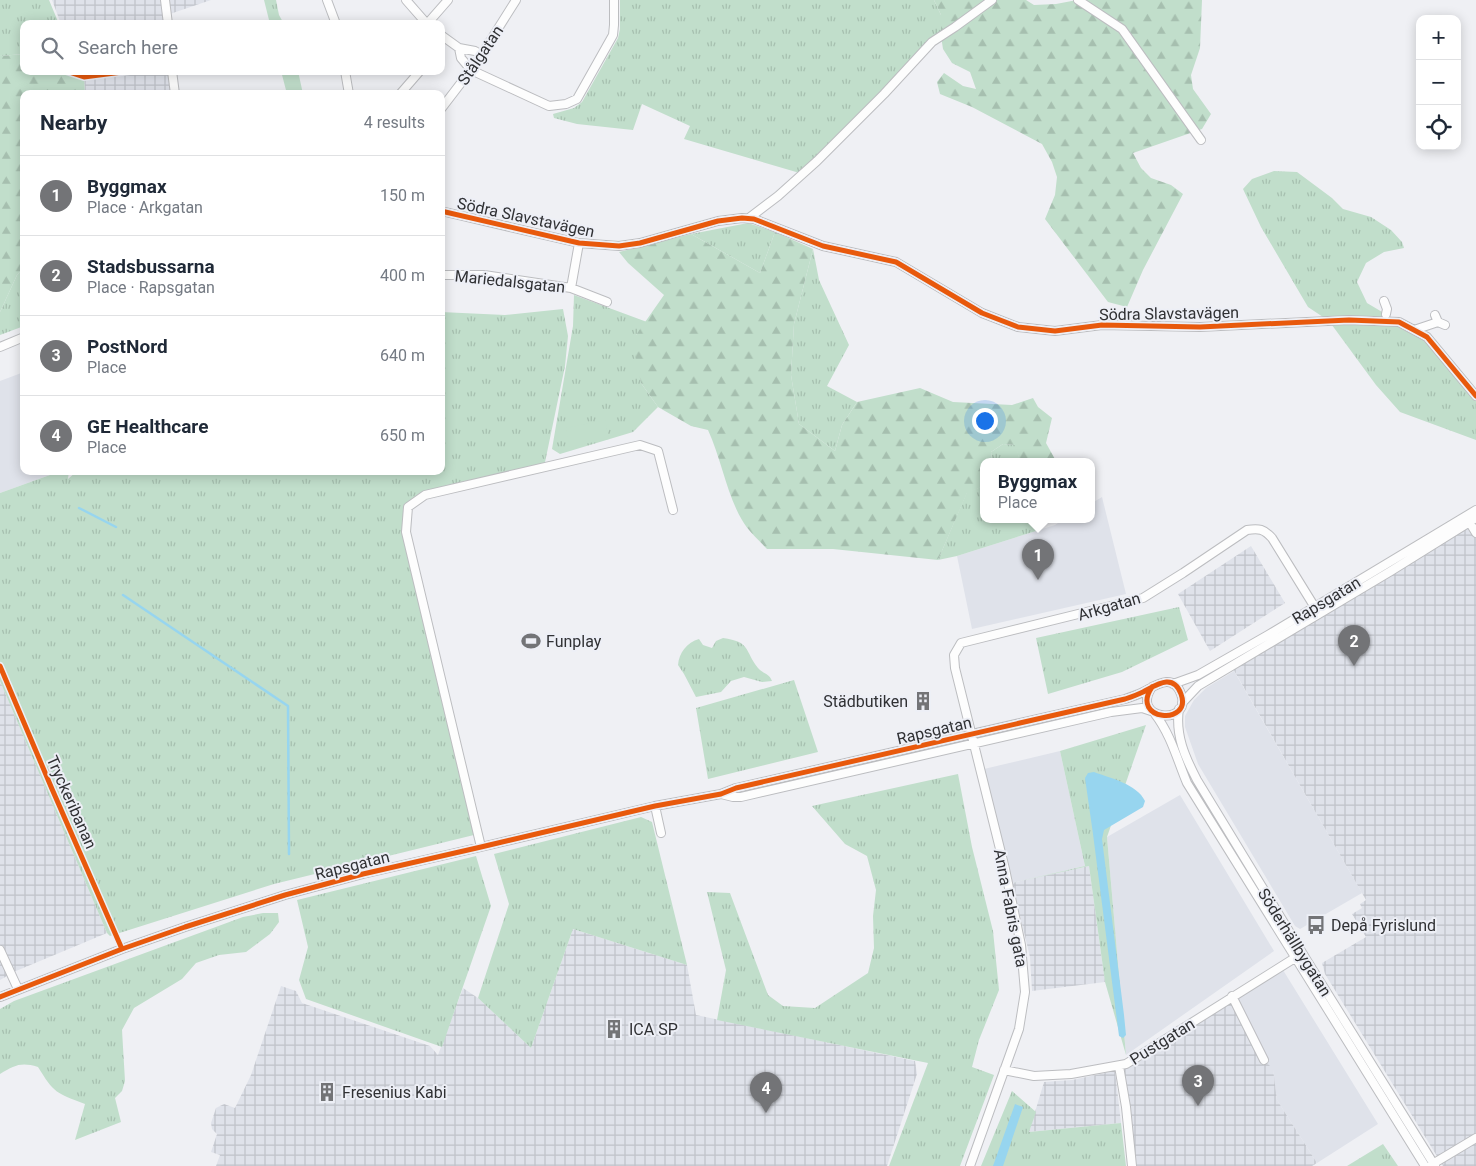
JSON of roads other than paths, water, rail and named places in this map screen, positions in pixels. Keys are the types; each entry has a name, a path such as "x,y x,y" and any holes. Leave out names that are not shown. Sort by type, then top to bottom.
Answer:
{"street":[{"path":"166,0 168,20"},
{"path":"327,0 334,20"},
{"path":"406,0 424,20"},
{"path":"430,20 448,0"},
{"name":"Stålgatan","path":"445,104 482,55 516,0"},
{"path":"459,48 461,58 471,70 549,106 566,104 577,99 612,35 614,0"},
{"path":"749,218 778,196 817,161 884,94 932,42 955,28 992,0"},
{"path":"1078,0 1122,29 1201,140"},
{"path":"445,41 459,48 475,50 482,55"},
{"path":"173,75 174,90"},
{"path":"346,75 347,90"},
{"path":"403,90 417,75"},
{"name":"Södra Slavstavägen","path":"445,212 579,243 619,246 634,244 718,220 749,218 778,227 823,246 896,262 982,313 1018,327 1055,332 1102,325 1200,327 1349,320 1399,322 1427,337 1476,396"},
{"path":"571,288 579,243"},
{"name":"Mariedalsgatan","path":"445,275 484,275 571,288 607,302"},
{"path":"1384,301 1387,308 1386,314"},
{"path":"1414,330 1423,329 1439,321"},
{"path":"0,347 20,339"},
{"path":"481,847 406,532 408,507 425,495 640,445 658,451 673,510"},
{"name":"Rapsgatan","path":"1181,706 1198,686 1317,611 1470,519 1476,510"},
{"path":"1470,519 1476,533"},
{"name":"Arkgatan","path":"971,734 962,690 955,668 954,655 961,644 1143,598 1184,573 1247,530 1256,528 1265,530 1272,538 1317,611"},
{"name":"Rapsgatan","path":"1173,684 1198,675 1317,611"},
{"path":"1162,682 1173,684 1181,692 1181,706 1173,715 1168,716 1153,712 1147,701 1152,687 1162,682"},
{"name":"Rapsgatan","path":"0,997 131,945 282,896 363,874 656,806 720,794 736,788 1125,699 1152,687"},
{"name":"Söderhällbygatan","path":"1181,706 1178,726 1179,736 1189,764 1424,1166"},
{"name":"Rapsgatan","path":"720,794 741,797 1126,709 1142,708 1153,712"},
{"name":"Söderhällbygatan","path":"1153,712 1170,738 1187,783 1433,1165"},
{"name":"Anna Fabris gata","path":"970,1166 1019,1029 1025,992 1021,945 1005,869 971,734"},
{"path":"656,806 661,833"},
{"path":"0,950 18,989"},
{"name":"Pustgatan","path":"1004,1070 1034,1076 1072,1074 1126,1064 1299,955"},
{"path":"1232,996 1264,1060"},
{"path":"1120,1066 1132,1166"},
{"path":"1433,1165 1476,1138"}],"water":[{"path":"1094,772 1130,786 1145,801 1143,807 1104,830 1102,839 1124,1015 1126,1035 1123,1038 1119,1036 1085,778 1088,773"},
{"path":"1015,1104 1023,1107 1003,1166 993,1166"}],"waterway":[{"path":"79,508 116,527"},
{"path":"123,595 288,706 289,854"}],"place":[{"name":"Byggmax","path":"1038,580"},
{"name":"Funplay","path":"531,641"},
{"name":"Stadsbussarna","path":"1354,666"},
{"name":"Städbutiken","path":"923,701"},
{"name":"Depå Fyrislund","path":"1316,925"},
{"name":"ICA SP","path":"614,1029"},
{"name":"Fresenius Kabi","path":"327,1092"},
{"name":"PostNord","path":"1198,1106"},
{"name":"GE Healthcare","path":"766,1113"}]}
